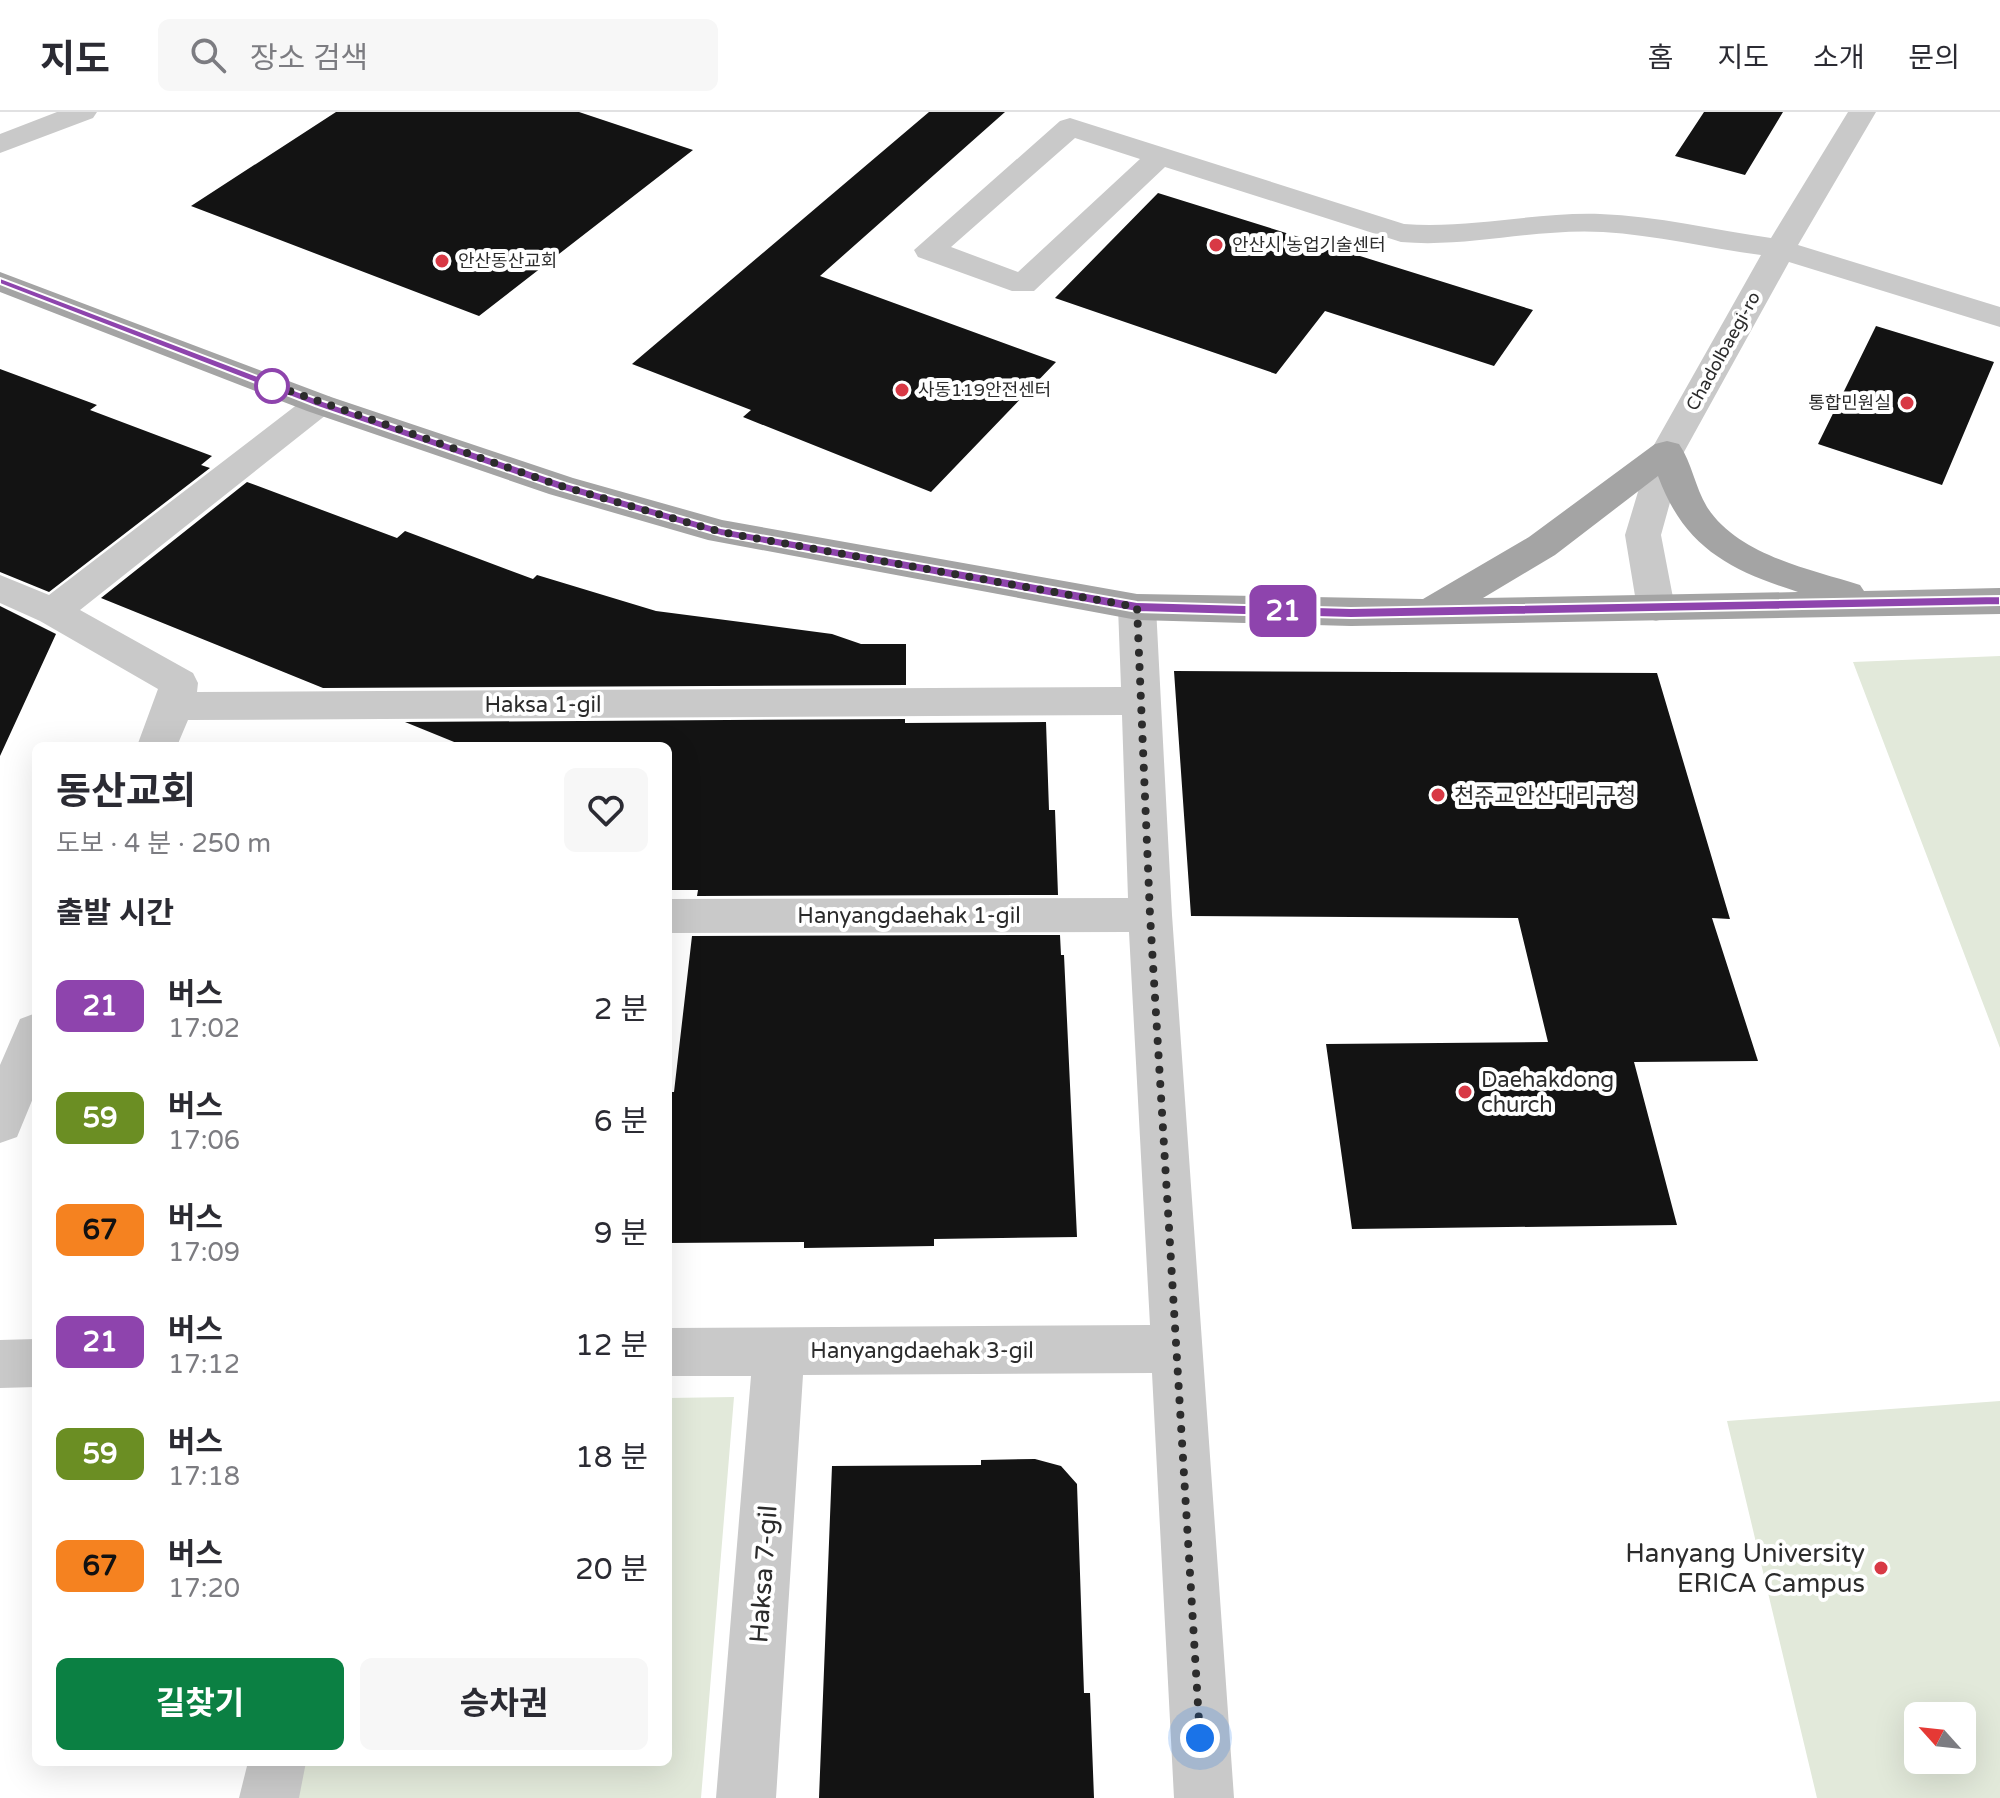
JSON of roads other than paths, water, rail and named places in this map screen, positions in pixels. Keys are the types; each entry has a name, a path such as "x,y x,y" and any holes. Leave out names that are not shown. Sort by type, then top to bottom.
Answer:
{"main road":[{"path":"0,281 319,404 561,486 721,532 1137,607 1431,612 2000,601"},
{"path":"1431,612 1542,546 1667,452 1684,497 1702,526 1736,552 1799,578 1875,603"}],"street":[{"path":"0,144 83,112"},
{"name":"Chadolbaegi-ro","path":"1656,608 1643,535 1667,452 1780,249 1862,112"},
{"path":"1160,156 1023,284 929,250 1070,127 1401,233 1476,234 1540,224 1603,223 1780,249 2000,317"},
{"path":"53,612 319,404"},
{"path":"0,588 53,612 179,683 174,706 159,742"},
{"path":"1137,607 1150,915 1204,1798"},
{"name":"Haksa 1-gil","path":"174,706 1140,701"},
{"name":"Hanyangdaehak 1-gil","path":"672,916 1150,915"},
{"path":"0,1123 32,1042"},
{"name":"Hanyangdaehak 3-gil","path":"672,1352 1176,1349"},
{"name":"Haksa 7-gil","path":"746,1798 779,1351"},
{"path":"0,1364 32,1363"},
{"path":"269,1798 276,1766"}],"place":[{"name":"안산시 농업기술센터","path":"1216,245"},
{"name":"안산동산교회","path":"442,261"},
{"name":"사동119안전센터","path":"902,390"},
{"name":"통합민원실","path":"1907,403"},
{"name":"천주교안산대리구청","path":"1438,795"},
{"name":"Daehakdong church","path":"1465,1092"},
{"name":"Hanyang University ERICA Campus","path":"1881,1568"}]}
